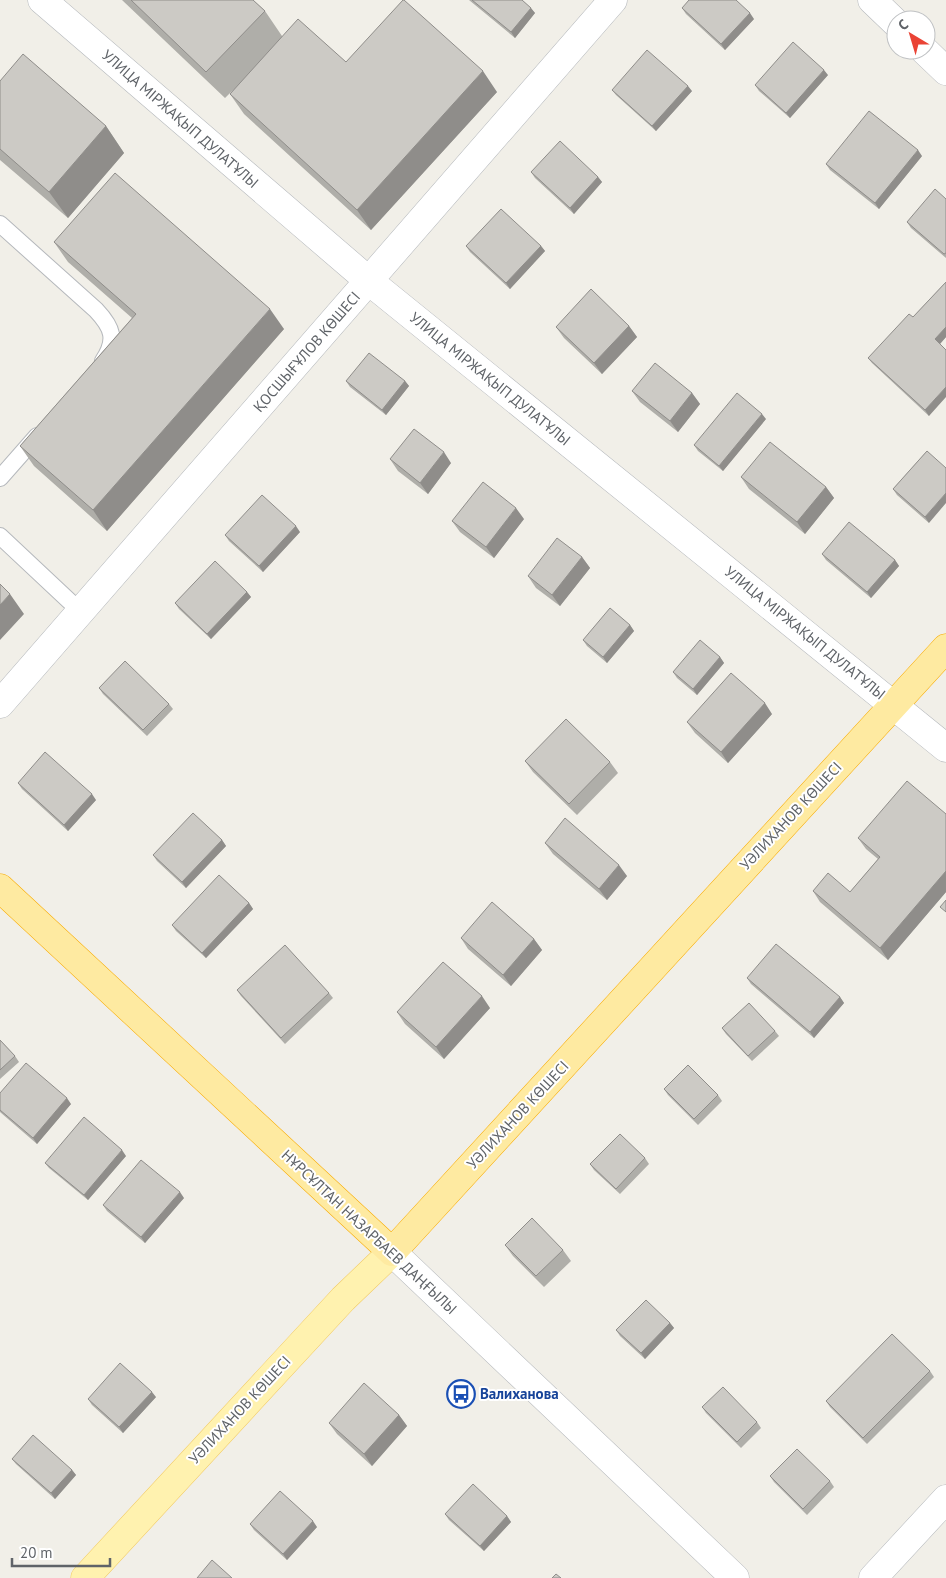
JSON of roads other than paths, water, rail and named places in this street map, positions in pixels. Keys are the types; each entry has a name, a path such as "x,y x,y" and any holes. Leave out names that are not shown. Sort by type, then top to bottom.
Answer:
{"highway":[{"name":"УӘЛИХАНОВ КӨШЕСІ","path":"392,1252 946,648"},
{"name":"НҰРСҰЛТАН НАЗАРБАЕВ ДАҢҒЫЛЫ","path":"0,888 392,1252"}],"main road":[{"name":"УӘЛИХАНОВ КӨШЕСІ","path":"85,1578 343,1299 392,1252"}],"street":[{"name":"УЛИЦА МІРЖАҚЫП ДУЛАТҰЛЫ","path":"42,0 369,281 946,748"},
{"name":"ҚОСШЫҒҰЛОВ КӨШЕСІ","path":"0,704 613,0"},
{"path":"872,0 886,13"},
{"path":"934,60 946,71"},
{"name":"НҰРСҰЛТАН НАЗАРБАЕВ ДАҢҒЫЛЫ","path":"392,1252 735,1578"},
{"path":"873,1578 946,1499"}],"lane":[{"path":"0,224 108,322 112,337 110,351 95,371"},
{"path":"0,478 51,421"},
{"path":"0,536 81,612"}],"place":[{"name":"Валиханова","path":"461,1394"}]}
